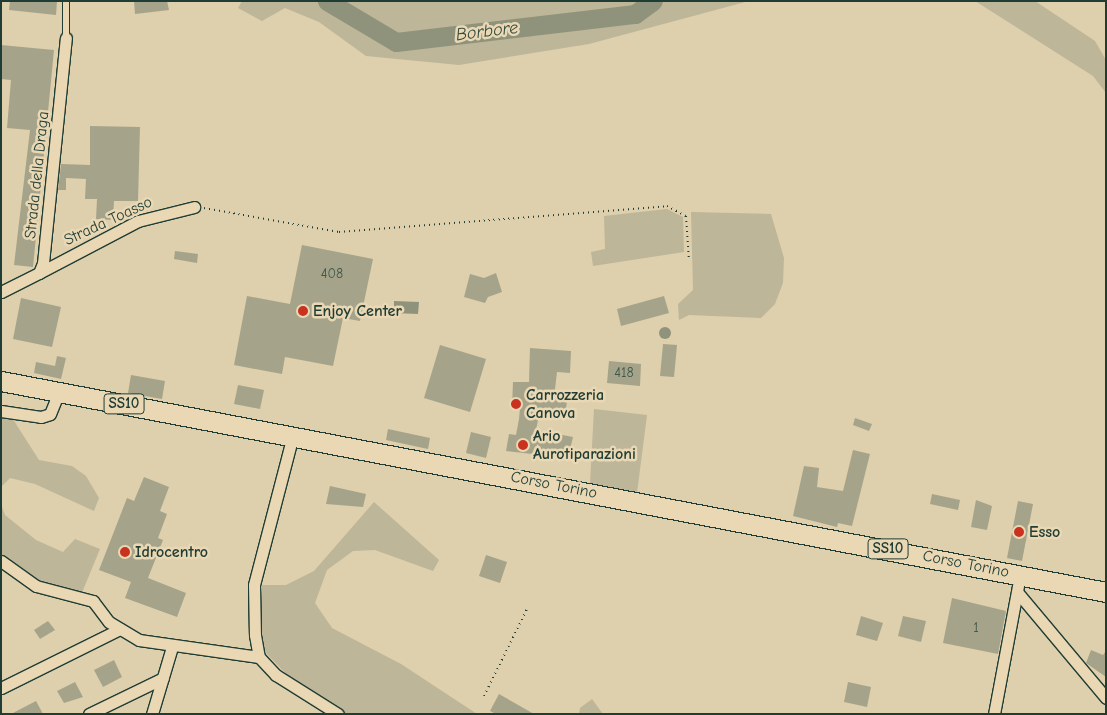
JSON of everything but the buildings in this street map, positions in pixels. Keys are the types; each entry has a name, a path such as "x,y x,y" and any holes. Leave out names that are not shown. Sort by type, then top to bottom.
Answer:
{"main road":[{"name":"Corso Torino","path":"1,381 293,435 1019,584 1106,592"}],"street":[{"name":"Strada della Draga","path":"39,273 66,38"},
{"name":"Strada Toasso","path":"39,273 138,221 194,207"},
{"path":"1,292 39,273"},
{"path":"1,411 41,417 50,414 59,392"},
{"path":"293,435 254,586 252,613 259,657 276,675 338,714"},
{"path":"1,561 36,586 93,601 120,629 156,646 259,657"},
{"path":"1019,584 1106,698"},
{"path":"994,714 1019,584"},
{"path":"1,688 120,629"},
{"path":"152,714 172,647"},
{"path":"89,714 163,678"}],"lane":[{"path":"66,1 66,38"}],"path":[{"path":"194,207 339,232 667,206 686,216 689,261"},
{"path":"484,696 527,609"}],"shaded area":[{"path":"242,1 749,1 589,44 459,65 366,56 319,22 285,8 262,21 238,8"},
{"path":"975,1 1035,1 1095,41 1106,60 1106,93 1093,76"},
{"path":"667,209 683,217 684,252 593,266 591,252 605,249 604,216"},
{"path":"691,212 771,214 784,258 783,283 775,304 761,318 689,315 679,320 678,304 693,290"},
{"path":"394,301 419,302 418,314 394,313"},
{"path":"663,327 667,327 671,333 667,339 663,339 659,335 659,331"},
{"path":"594,409 647,415 637,493 590,483"},
{"path":"1,411 9,413 39,460 72,466 86,476 99,498 94,511 35,484 10,478 1,487"},
{"path":"374,502 439,560 433,571 375,550 353,551 327,570 315,603 332,628 401,664 477,714 346,714 291,679 265,652 259,612 262,585 286,585 314,571"},
{"path":"1,504 5,515 36,540 63,552 75,539 100,549 81,595 36,586 1,561"},
{"path":"592,699 603,714 579,714 580,708"}],"waterway":[{"name":"Borbore","path":"327,1 396,42 635,14 653,1"}],"place":[{"name":"Enjoy Center","path":"303,311"},
{"name":"Carrozzeria Canova","path":"516,404"},
{"name":"Ario Aurotiparazioni","path":"523,445"},
{"name":"Esso","path":"1019,532"},
{"name":"Idrocentro","path":"125,552"}]}
